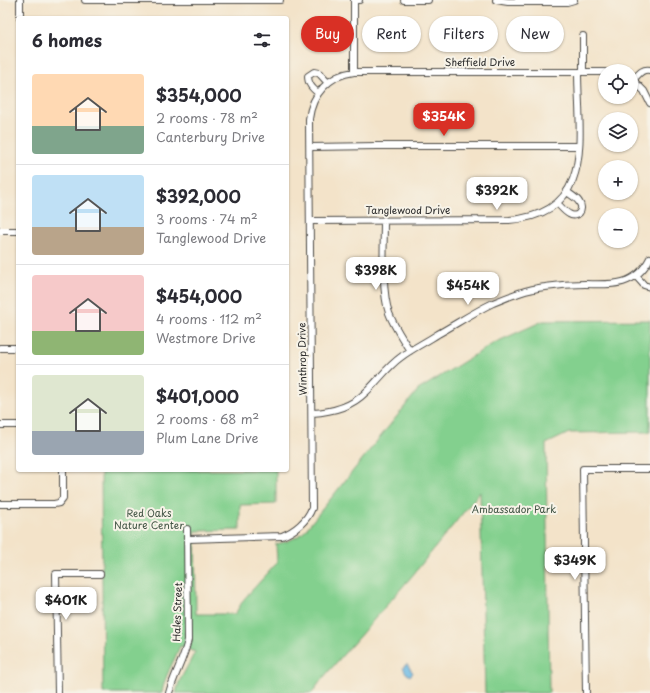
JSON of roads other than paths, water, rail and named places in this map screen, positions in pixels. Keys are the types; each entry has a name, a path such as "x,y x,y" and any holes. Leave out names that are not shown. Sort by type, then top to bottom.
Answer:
{"street":[{"path":"20,0 20,16"},
{"path":"85,0 280,0"},
{"path":"354,72 354,0 358,0"},
{"path":"404,0 428,0"},
{"path":"499,0 508,2 567,2 574,0"},
{"name":"Tanglewood Drive","path":"310,221 518,219 539,214 557,203 567,192 576,172 578,161 580,72 583,36"},
{"path":"638,74 647,69 650,70"},
{"path":"318,93 310,86 308,76 314,72 319,73 328,83"},
{"name":"Sheffield Drive","path":"354,72 598,72"},
{"name":"Winthrop Drive","path":"188,539 275,536 290,533 297,529 312,508 310,112 318,93 328,83 341,76 354,72"},
{"path":"638,83 647,89 650,103"},
{"path":"310,147 579,146"},
{"path":"557,203 570,215 579,213 581,207 580,202 567,192"},
{"path":"384,220 384,284 386,304 394,324 410,351"},
{"path":"0,231 16,231"},
{"path":"312,412 336,409 354,402 366,393 390,365 410,351 478,311 520,293 544,287 558,285 615,284 629,280 648,267 650,258"},
{"path":"636,276 644,285 650,287"},
{"path":"0,348 16,348"},
{"path":"0,425 16,425"},
{"path":"586,693 583,469 650,469"},
{"path":"0,504 59,503 63,498 63,472"},
{"name":"Hales Street","path":"169,693 185,652 188,640 188,529"},
{"path":"58,693 56,574 100,574"}],"water":[{"path":"407,664 413,673 410,676 406,673 403,667"}],"park label":[{"name":"Ambassador Park","path":"514,509"},
{"name":"Red Oaks Nature Center","path":"149,518"}]}
